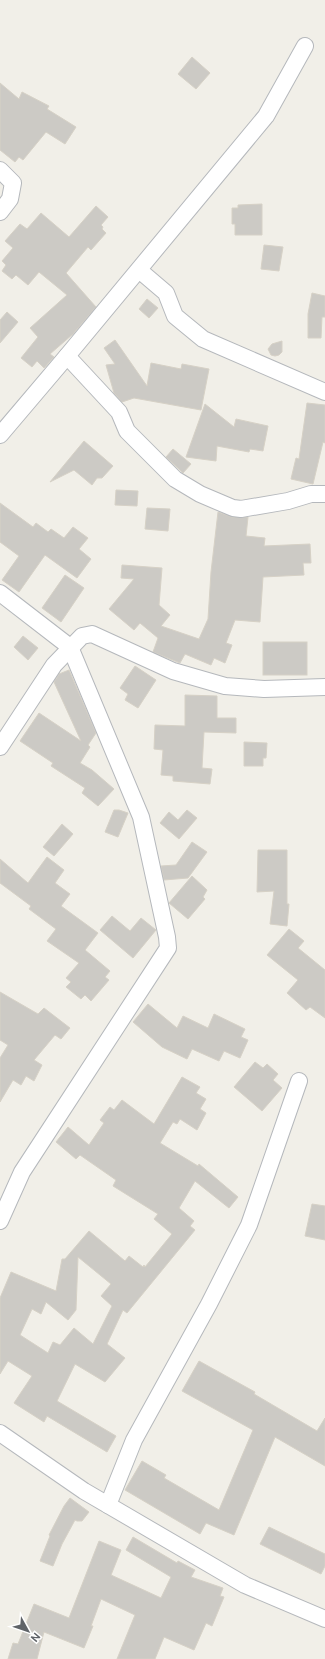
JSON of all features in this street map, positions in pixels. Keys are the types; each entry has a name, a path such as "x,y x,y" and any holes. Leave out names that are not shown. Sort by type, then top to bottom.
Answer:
{"street":[{"path":"0,435 68,356 266,116 305,46"},
{"path":"0,170 14,183 10,199 0,212"},
{"path":"139,270 166,293 175,316 203,339 325,392"},
{"path":"68,356 119,412 127,431 175,479 200,494 233,508 241,509 288,501 311,494 325,494"},
{"path":"0,593 70,647 141,817 167,937 168,948 22,1172 0,1221"},
{"path":"0,747 54,665 82,636 92,634 173,671 225,686 264,688 325,687"},
{"path":"108,1505 134,1440 209,1304 249,1225 299,1081"},
{"path":"0,1433 84,1491 245,1585 325,1619"}],"building":[{"path":"192,57 210,73 196,89 178,74"},
{"path":"0,83 19,99 22,92 49,106 47,109 76,127 65,144 46,132 23,160 19,157 15,162 0,150"},
{"path":"262,204 262,235 235,235 235,224 232,224 232,208 238,208 238,205"},
{"path":"96,206 108,217 101,225 103,227 102,229 106,233 91,250 88,247 66,273 96,307 73,334 50,354 54,357 44,368 37,361 32,367 21,358 38,337 30,328 67,295 39,272 28,285 16,275 12,279 2,271 6,265 2,261 13,248 5,241 20,224 27,229 41,213 69,237"},
{"path":"264,245 283,247 279,271 261,269"},
{"path":"312,293 325,296 325,317 322,317 321,338 308,338 308,314"},
{"path":"147,299 158,308 149,318 139,309"},
{"path":"7,312 18,322 0,343 0,320"},
{"path":"115,340 147,386 151,363 181,369 182,364 209,369 201,410 134,398 122,402 114,393 106,365 115,364 104,348"},
{"path":"282,341 282,352 279,355 271,355 268,349 272,344"},
{"path":"307,403 325,405 325,443 323,442 313,484 291,479 296,458 299,459"},
{"path":"205,404 234,427 236,419 268,426 263,451 250,449 249,452 217,446 216,461 186,457"},
{"path":"84,441 113,466 102,478 97,478 92,485 74,470 50,482"},
{"path":"173,449 191,464 183,473 166,457"},
{"path":"116,490 138,491 137,506 115,505"},
{"path":"0,503 33,527 36,523 48,532 51,529 64,538 73,527 88,538 79,549 91,559 77,578 45,555 19,592 2,580 19,556 0,542"},
{"path":"147,508 170,509 168,531 145,529"},
{"path":"218,512 232,517 248,517 246,536 265,538 264,546 310,544 311,563 303,563 304,575 263,577 260,622 235,620 226,643 232,645 225,663 214,658 211,665 185,654 180,663 153,652 158,638 140,623 134,630 109,609 134,579 121,578 122,565 162,568 159,605 170,615 161,626 199,639 208,619 211,572"},
{"path":"65,575 84,588 61,622 42,608"},
{"path":"23,636 38,648 28,660 14,647"},
{"path":"263,642 307,642 307,675 263,675"},
{"path":"135,666 156,680 138,708 125,700 128,694 120,688"},
{"path":"69,670 96,733 88,745 90,747 80,763 92,770 114,789 98,806 82,793 85,788 51,766 53,763 20,741 39,713 81,741 54,682 59,674"},
{"path":"185,695 217,696 217,718 236,718 236,733 204,732 202,768 212,769 210,784 173,781 173,776 161,775 163,750 154,749 155,725 185,726"},
{"path":"244,742 267,743 266,758 263,758 263,766 244,766"},
{"path":"114,810 128,813 118,837 105,832"},
{"path":"187,810 197,818 179,839 160,823 169,812 178,820"},
{"path":"62,824 73,834 54,856 43,847"},
{"path":"192,842 207,852 188,878 164,880 161,866 176,865"},
{"path":"258,850 287,850 287,904 289,904 287,926 270,924 274,891 257,892"},
{"path":"47,857 64,870 55,883 70,894 61,906 98,933 85,950 110,971 105,977 109,980 91,1001 85,995 81,999 66,987 71,982 66,978 79,963 47,941 56,929 29,909 31,906 0,883 0,859 28,883"},
{"path":"192,876 207,890 203,897 205,899 188,919 169,903"},
{"path":"112,916 130,931 141,918 156,930 133,958 100,930"},
{"path":"289,929 304,941 298,948 325,970 325,1018 310,1007 306,1010 287,993 298,980 267,955"},
{"path":"0,992 38,1014 44,1008 70,1028 61,1039 55,1035 34,1060 42,1065 34,1081 26,1076 21,1085 13,1080 0,1102 0,1058 8,1045 0,1040"},
{"path":"148,1004 177,1028 183,1016 208,1028 214,1014 245,1029 241,1037 248,1040 240,1058 224,1051 219,1061 192,1049 187,1059 162,1047 133,1022"},
{"path":"255,1062 263,1068 267,1064 278,1074 273,1080 282,1088 262,1111 234,1087"},
{"path":"182,1077 200,1087 196,1093 206,1099 200,1109 206,1113 197,1130 180,1119 177,1124 173,1122 160,1143 198,1166 199,1164 238,1197 229,1208 195,1181 179,1208 194,1221 190,1226 195,1230 127,1313 123,1310 107,1344 125,1358 105,1382 75,1364 57,1401 116,1436 107,1452 47,1416 44,1422 14,1403 32,1376 8,1361 0,1374 0,1298 11,1272 56,1291 62,1259 65,1259 89,1231 125,1261 129,1256 145,1267 172,1234 154,1219 158,1214 113,1186 116,1180 80,1155 76,1159 56,1142 68,1127 89,1145 104,1123 100,1120 110,1107 114,1110 122,1100 154,1124","holes":["78,1257 111,1284 101,1296 112,1306 93,1344 74,1328 60,1345 53,1342 48,1353 20,1335 32,1309 41,1314 46,1302 68,1320 76,1310"]},
{"path":"312,1204 325,1206 325,1240 305,1236"},
{"path":"199,1361 255,1392 254,1394 317,1431 325,1418 325,1466 275,1437 234,1535 206,1523 200,1534 125,1490 142,1461 166,1475 164,1478 219,1510 253,1430 182,1391"},
{"path":"70,1498 89,1512 82,1521 75,1520 62,1544 53,1566 40,1561 50,1536 49,1535 64,1506"},
{"path":"269,1527 325,1554 325,1566 321,1574 260,1544"},
{"path":"133,1537 177,1563 178,1561 195,1570 191,1577 223,1588 220,1596 224,1597 212,1626 206,1623 194,1650 164,1637 155,1659 117,1659 135,1615 101,1599 91,1626 93,1626 84,1648 44,1632 37,1659 8,1659 13,1643 18,1644 34,1604 69,1618 99,1541 121,1550 111,1575 161,1598 171,1577 126,1550"}]}
